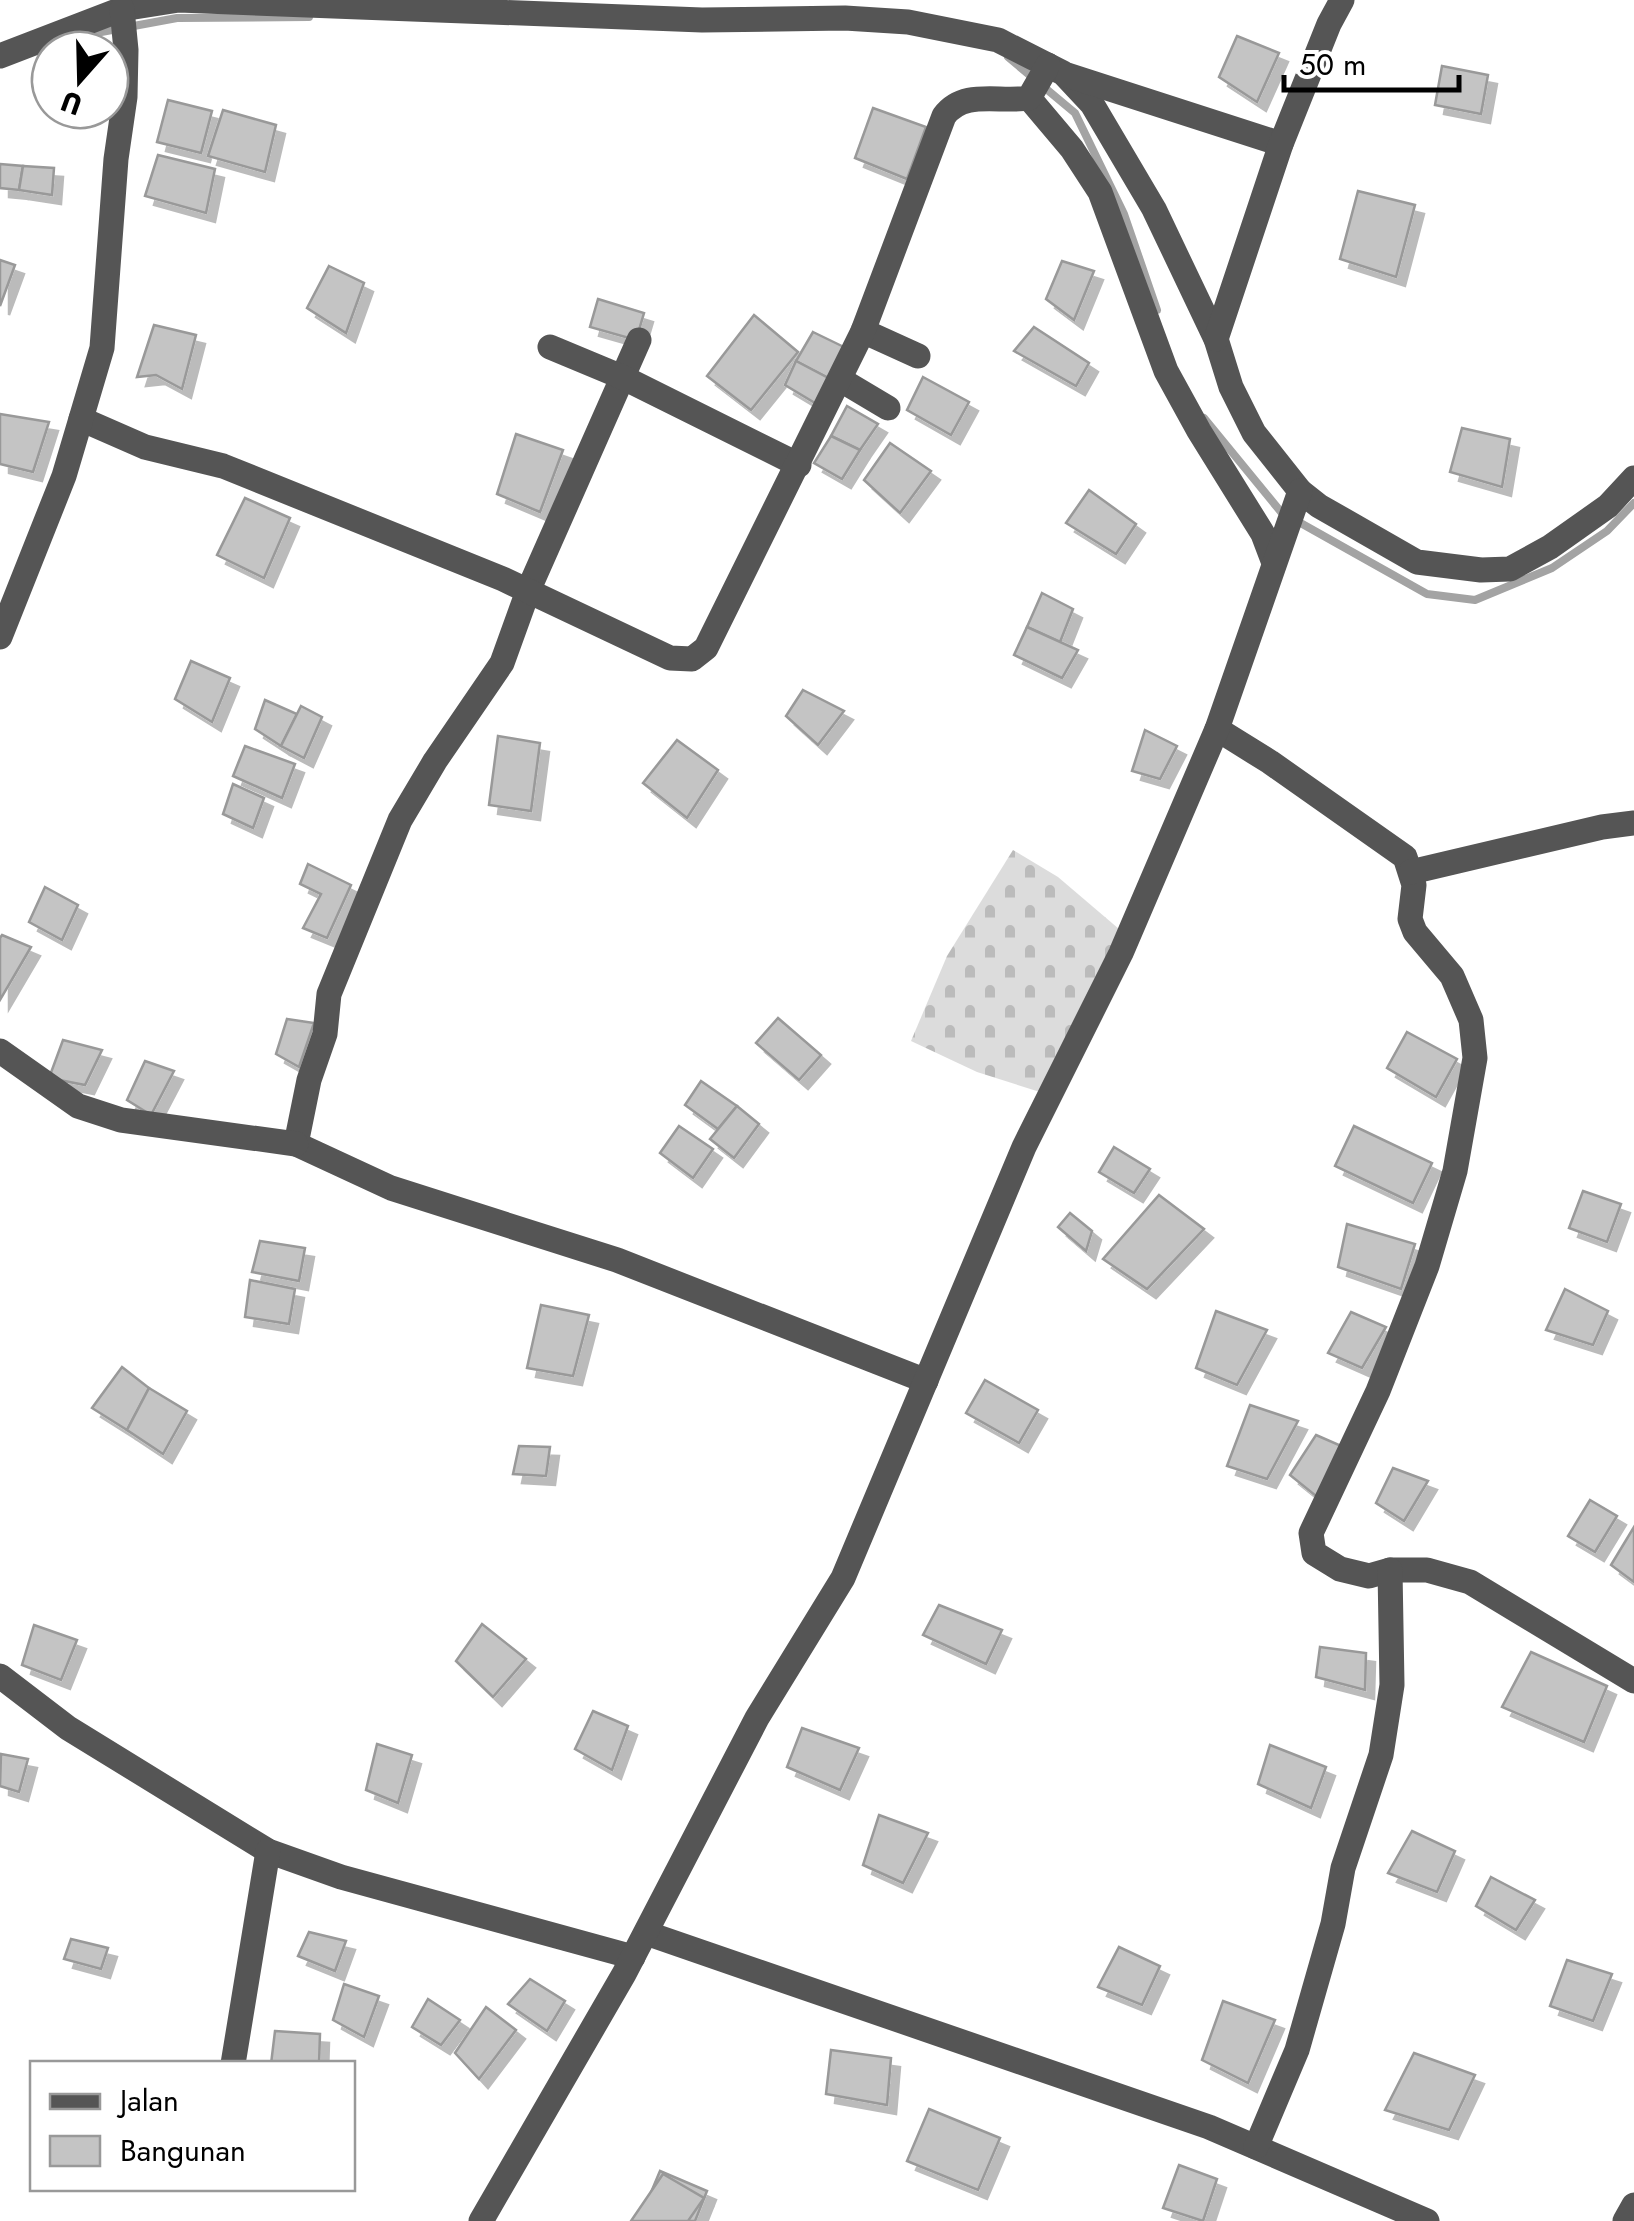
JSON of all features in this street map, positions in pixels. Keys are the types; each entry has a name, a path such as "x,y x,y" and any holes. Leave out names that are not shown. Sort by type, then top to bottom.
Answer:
{"street":[{"path":"0,56 123,12 179,0 702,20 844,18 908,22 998,40 1043,81 1072,148 1100,192 1166,371 1277,554"},
{"path":"1216,339 1282,144 1322,40 1342,0"},
{"path":"0,637 64,476 102,348 126,50 123,12"},
{"path":"1043,81 1282,144"},
{"path":"81,418 145,446 223,466 504,578 670,658 692,659 706,648 841,380 944,116 958,102 1043,81 1080,88 1092,104 1154,209 1216,339 1231,388 1254,433 1297,500 1320,506 1418,562 1480,570 1510,569 1550,547 1608,506 1634,478"},
{"path":"863,331 918,356"},
{"path":"296,1144 309,1080 324,1034 329,994 400,820 502,663 528,591 639,340"},
{"path":"550,347 622,377 799,464"},
{"path":"841,380 888,408"},
{"path":"480,2221 633,1958 757,1718 843,1578 1024,1148 1121,953 1217,729 1297,500"},
{"path":"1217,729 1405,857 1414,885 1410,918 1415,932 1459,987 1471,1020 1475,1058 1456,1171 1427,1266 1378,1391 1311,1533 1314,1553 1340,1568 1368,1576 1390,1570 1426,1570 1470,1582 1634,1680"},
{"path":"1411,872 1634,822"},
{"path":"0,1051 78,1106 121,1120 296,1144 392,1188 616,1260 926,1381"},
{"path":"1256,2147 1297,2050 1333,1924 1343,1868 1381,1755 1392,1685 1390,1570"},
{"path":"0,1676 68,1728 268,1851 341,1877 633,1958"},
{"path":"233,2061 268,1851"},
{"path":"646,1933 1140,2103 1256,2147 1428,2221"},
{"path":"1625,2221 1634,2205"}],"green space":[{"path":"1013,850 1058,877 1119,929 1043,1093 977,1072 911,1041 947,956"}],"building":[{"path":"1237,36 1279,53 1257,102 1219,77"},
{"path":"1442,66 1488,75 1481,114 1435,105"},
{"path":"168,100 212,111 201,153 157,142"},
{"path":"873,108 926,127 907,179 855,158"},
{"path":"223,110 276,125 265,172 208,156"},
{"path":"158,155 215,169 206,213 145,196"},
{"path":"0,164 23,166 19,190 0,188"},
{"path":"23,166 54,168 52,195 19,190"},
{"path":"1358,191 1415,205 1396,277 1340,259"},
{"path":"0,260 15,265 0,306"},
{"path":"1062,261 1094,271 1074,320 1046,299"},
{"path":"329,266 364,283 346,333 307,308"},
{"path":"598,299 644,313 636,340 590,327"},
{"path":"754,315 798,352 751,410 707,376"},
{"path":"154,325 196,335 182,389 156,375 137,377"},
{"path":"1034,327 1089,363 1076,386 1014,351"},
{"path":"813,332 848,349 834,381 796,361"},
{"path":"796,361 834,381 820,406 785,385"},
{"path":"923,377 969,402 951,435 907,410"},
{"path":"847,406 878,424 860,450 831,436"},
{"path":"0,414 49,422 33,472 0,464"},
{"path":"1462,428 1510,439 1502,487 1450,472"},
{"path":"516,434 563,450 540,512 497,494"},
{"path":"831,436 860,450 842,479 814,463"},
{"path":"890,443 931,471 900,513 864,480"},
{"path":"1089,490 1136,524 1116,554 1066,523"},
{"path":"245,498 290,518 264,578 217,555"},
{"path":"1042,593 1073,609 1060,642 1027,627"},
{"path":"1027,627 1078,650 1062,678 1014,655"},
{"path":"191,661 230,678 212,722 175,699"},
{"path":"803,690 844,711 818,745 786,716"},
{"path":"265,700 297,714 281,746 255,729"},
{"path":"301,706 322,717 304,758 281,746"},
{"path":"1145,730 1177,746 1160,779 1132,771"},
{"path":"498,736 540,743 531,811 489,805"},
{"path":"677,740 718,770 687,818 643,783"},
{"path":"245,746 295,764 282,798 233,776"},
{"path":"233,784 264,798 253,828 223,814"},
{"path":"308,864 351,885 327,938 303,928 321,894 300,884"},
{"path":"45,887 78,905 62,940 29,922"},
{"path":"2,935 31,947 0,1000 0,938"},
{"path":"778,1018 821,1055 799,1080 756,1043"},
{"path":"287,1019 314,1023 299,1067 276,1054"},
{"path":"1407,1032 1457,1059 1436,1097 1387,1068"},
{"path":"63,1040 102,1050 85,1085 49,1078"},
{"path":"145,1061 174,1071 151,1115 127,1100"},
{"path":"701,1081 737,1106 718,1129 685,1105"},
{"path":"737,1106 759,1124 734,1158 710,1139"},
{"path":"679,1126 713,1149 693,1178 660,1153"},
{"path":"1354,1126 1432,1163 1413,1203 1335,1166"},
{"path":"1114,1147 1150,1169 1134,1193 1099,1172"},
{"path":"1583,1191 1621,1204 1607,1242 1569,1228"},
{"path":"1159,1195 1204,1229 1147,1289 1103,1259"},
{"path":"1070,1213 1092,1231 1086,1251 1058,1227"},
{"path":"1347,1224 1415,1244 1401,1289 1338,1267"},
{"path":"260,1241 305,1248 299,1281 252,1272"},
{"path":"250,1280 295,1289 289,1324 245,1317"},
{"path":"1565,1289 1608,1311 1593,1345 1546,1330"},
{"path":"541,1305 589,1315 573,1376 527,1368"},
{"path":"1216,1311 1267,1330 1237,1385 1196,1368"},
{"path":"1351,1312 1386,1327 1362,1368 1328,1353"},
{"path":"122,1367 149,1388 127,1430 92,1408"},
{"path":"985,1380 1038,1410 1019,1443 966,1413"},
{"path":"149,1388 187,1411 163,1454 127,1430"},
{"path":"1250,1405 1298,1421 1267,1479 1227,1466"},
{"path":"1316,1435 1346,1448 1316,1496 1290,1475"},
{"path":"519,1446 550,1447 546,1476 513,1474"},
{"path":"1393,1468 1428,1481 1404,1521 1376,1503"},
{"path":"1590,1500 1617,1516 1595,1552 1568,1536"},
{"path":"1634,1527 1634,1582 1611,1565"},
{"path":"939,1605 1002,1630 986,1664 923,1635"},
{"path":"482,1624 526,1659 493,1697 456,1661"},
{"path":"34,1625 77,1640 61,1680 22,1665"},
{"path":"1320,1647 1366,1653 1365,1690 1316,1677"},
{"path":"1531,1652 1607,1686 1584,1742 1502,1707"},
{"path":"593,1711 628,1726 612,1770 575,1749"},
{"path":"802,1728 859,1748 840,1790 787,1767"},
{"path":"377,1744 412,1755 398,1803 366,1790"},
{"path":"1270,1745 1326,1767 1311,1808 1258,1784"},
{"path":"1,1754 28,1759 19,1792 0,1786"},
{"path":"879,1815 928,1833 903,1883 863,1865"},
{"path":"1412,1831 1455,1851 1437,1892 1388,1873"},
{"path":"1491,1877 1535,1900 1516,1930 1476,1906"},
{"path":"309,1932 346,1941 335,1971 298,1956"},
{"path":"71,1939 108,1948 101,1969 64,1959"},
{"path":"1119,1947 1160,1966 1142,2005 1098,1987"},
{"path":"1567,1960 1612,1974 1593,2021 1550,2006"},
{"path":"530,1979 565,2001 547,2031 508,2004"},
{"path":"344,1984 379,1996 364,2037 333,2020"},
{"path":"428,1999 460,2020 441,2045 412,2027"},
{"path":"1223,2001 1275,2020 1248,2083 1202,2060"},
{"path":"486,2007 516,2030 479,2079 455,2053"},
{"path":"275,2031 320,2034 319,2061 271,2061"},
{"path":"831,2050 891,2058 887,2105 826,2094"},
{"path":"1414,2053 1475,2075 1449,2130 1385,2110"},
{"path":"929,2109 1000,2138 978,2190 907,2161"},
{"path":"1179,2165 1217,2179 1203,2221 1163,2208"},
{"path":"660,2171 707,2191 695,2221 639,2221"},
{"path":"663,2174 704,2198 688,2221 631,2221"}],"waterway":[{"path":"112,30 177,18 309,17"},
{"path":"1008,57 1075,113 1124,214 1157,310"},
{"path":"1204,418 1281,512 1427,594 1475,600 1552,568 1607,531 1634,503"}]}
